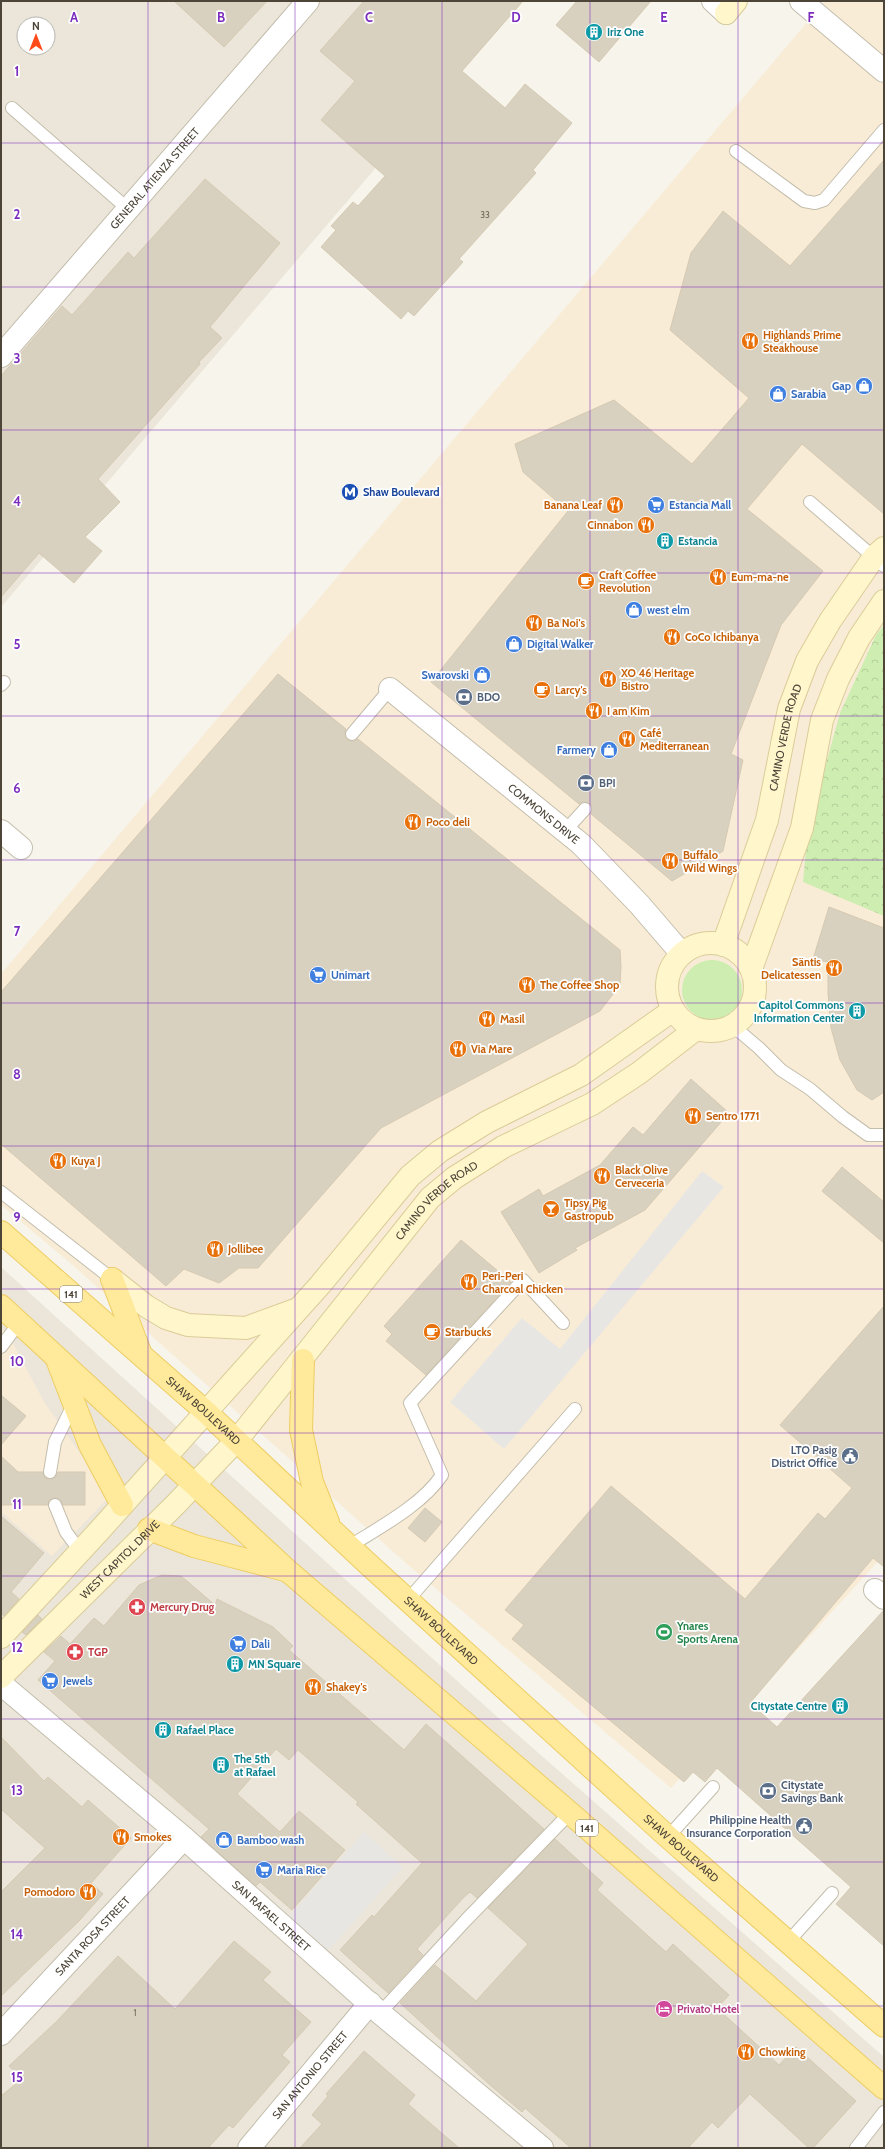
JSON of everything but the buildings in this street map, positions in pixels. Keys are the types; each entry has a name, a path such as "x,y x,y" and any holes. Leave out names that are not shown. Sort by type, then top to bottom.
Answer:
{"main road":[{"name":"SHAW BOULEVARD","path":"1,1232 237,1440 408,1600 668,1837 884,2026"},
{"path":"112,1279 141,1355"},
{"name":"141","path":"1,1306 288,1571 570,1813 884,2088"},
{"path":"56,1357 90,1446 122,1505"},
{"path":"303,1360 301,1430 312,1482 331,1528"},
{"path":"149,1529 194,1546 288,1571"}],"street":[{"name":"GENERAL ATIENZA STREET","path":"1,356 308,1"},
{"path":"801,1 884,71"},
{"name":"CAMINO VERDE ROAD","path":"723,945 767,820 789,708 808,661 826,627 881,557"},
{"path":"751,969 802,828 822,720 838,679 859,638 884,601"},
{"name":"COMMONS DRIVE","path":"390,690 581,844 639,904 682,954"},
{"path":"1,831 20,848"},
{"path":"701,944 723,945 735,950 744,958 751,969 755,982 755,995 751,1007 743,1018 732,1026 721,1031 708,1032 696,1029 679,1018 672,1010 667,996 667,980 672,966 682,954 701,944"},
{"path":"1,1637 80,1552 320,1285 410,1176 440,1151 487,1122 581,1075 672,1010"},
{"name":"CAMINO VERDE ROAD","path":"237,1440 303,1360 430,1198 454,1178 503,1146 592,1104 638,1073 696,1029"},
{"path":"112,1279 146,1306 166,1318 188,1325 246,1328 298,1309"},
{"name":"WEST CAPITOL DRIVE","path":"1,1677 195,1485 237,1440"},
{"name":"SAN RAFAEL STREET","path":"1,1684 184,1838 375,2008 542,2148"},
{"name":"SANTA ROSA STREET","path":"1,2034 184,1838"},
{"name":"SAN ANTONIO STREET","path":"249,2148 375,2008"}],"lane":[{"path":"12,108 128,209"},
{"path":"736,151 804,201 815,203 824,200 884,130"},
{"path":"810,502 881,557"},
{"path":"352,734 390,690"},
{"path":"565,831 585,809"},
{"path":"732,1026 759,1048 781,1070 810,1088 843,1117 868,1135 884,1135"},
{"path":"1,1192 112,1279"},
{"path":"350,1546 389,1521 434,1487 442,1475 410,1403 522,1280 563,1323"},
{"path":"1,1347 19,1323"},
{"path":"50,1472 55,1442 74,1403"},
{"path":"408,1600 575,1409"},
{"path":"55,1505 66,1532 80,1552"},
{"path":"668,1837 713,1786"},
{"path":"375,2008 466,1920 570,1813"},
{"path":"788,1942 832,1892"},
{"path":"856,2148 884,2112"}],"shaded area":[{"path":"1,1 518,1 1,607"},
{"path":"825,1 884,1 884,1555 671,1788 407,1564 69,1262 1,1205 1,974"},
{"path":"702,1171 724,1187 504,1449 450,1402 522,1318 560,1349"},
{"path":"1,1267 476,1698 884,2057 884,2148 1,2148"},
{"path":"1,1328 8,1334 44,1402 110,1496 52,1556 1,1512"},
{"path":"364,1832 403,1867 328,1951 289,1916"}],"green space":[{"path":"884,625 884,916 803,882 808,829 840,713 876,635"},
{"path":"712,960 728,965 733,969 737,974 742,990 737,1006 733,1011 728,1015 712,1020 696,1015 691,1011 687,1006 682,990 687,974 691,969 696,965"}],"place":[{"name":"Iriz One","path":"594,32"},
{"name":"Highlands Prime Steakhouse","path":"750,341"},
{"name":"Gap","path":"864,386"},
{"name":"Sarabia","path":"778,394"},
{"name":"Shaw Boulevard","path":"350,492"},
{"name":"Banana Leaf","path":"615,505"},
{"name":"Estancia Mall","path":"656,505"},
{"name":"Cinnabon","path":"646,525"},
{"name":"Estancia","path":"665,541"},
{"name":"Eum-ma-ne","path":"718,577"},
{"name":"Craft Coffee Revolution","path":"586,581"},
{"name":"west elm","path":"634,610"},
{"name":"Ba Noi's","path":"534,623"},
{"name":"CoCo Ichibanya","path":"672,637"},
{"name":"Digital Walker","path":"514,644"},
{"name":"Swarovski","path":"482,675"},
{"name":"XO 46 Heritage Bistro","path":"608,679"},
{"name":"Larcy's","path":"542,690"},
{"name":"BDO","path":"464,697"},
{"name":"I am Kim","path":"594,711"},
{"name":"Café Mediterranean","path":"627,739"},
{"name":"Farmery","path":"609,750"},
{"name":"BPI","path":"586,783"},
{"name":"Poco deli","path":"413,822"},
{"name":"Buffalo Wild Wings","path":"670,861"},
{"name":"Säntis Delicatessen","path":"834,968"},
{"name":"Unimart","path":"318,975"},
{"name":"The Coffee Shop","path":"527,985"},
{"name":"Capitol Commons Information Center","path":"857,1011"},
{"name":"Masil","path":"487,1019"},
{"name":"Via Mare","path":"458,1049"},
{"name":"Sentro 1771","path":"693,1116"},
{"name":"Kuya J","path":"58,1161"},
{"name":"Black Olive Cerveceria","path":"602,1176"},
{"name":"Tipsy Pig Gastropub","path":"551,1209"},
{"name":"Jollibee","path":"215,1249"},
{"name":"Peri-Peri Charcoal Chicken","path":"469,1282"},
{"name":"Starbucks","path":"432,1332"},
{"name":"LTO Pasig District Office","path":"850,1456"},
{"name":"Mercury Drug","path":"137,1607"},
{"name":"Ynares Sports Arena","path":"664,1632"},
{"name":"Dali","path":"238,1644"},
{"name":"TGP","path":"75,1652"},
{"name":"MN Square","path":"235,1664"},
{"name":"Jewels","path":"50,1681"},
{"name":"Shakey's","path":"313,1687"},
{"name":"Citystate Centre","path":"840,1706"},
{"name":"Rafael Place","path":"163,1730"},
{"name":"The 5th at Rafael","path":"221,1765"},
{"name":"Citystate Savings Bank","path":"768,1791"},
{"name":"Philippine Health Insurance Corporation","path":"804,1826"},
{"name":"Smokes","path":"121,1837"},
{"name":"Bamboo wash","path":"224,1840"},
{"name":"Maria Rice","path":"264,1870"},
{"name":"Pomodoro","path":"88,1892"},
{"name":"Privato Hotel","path":"664,2009"},
{"name":"Chowking","path":"746,2052"}]}
